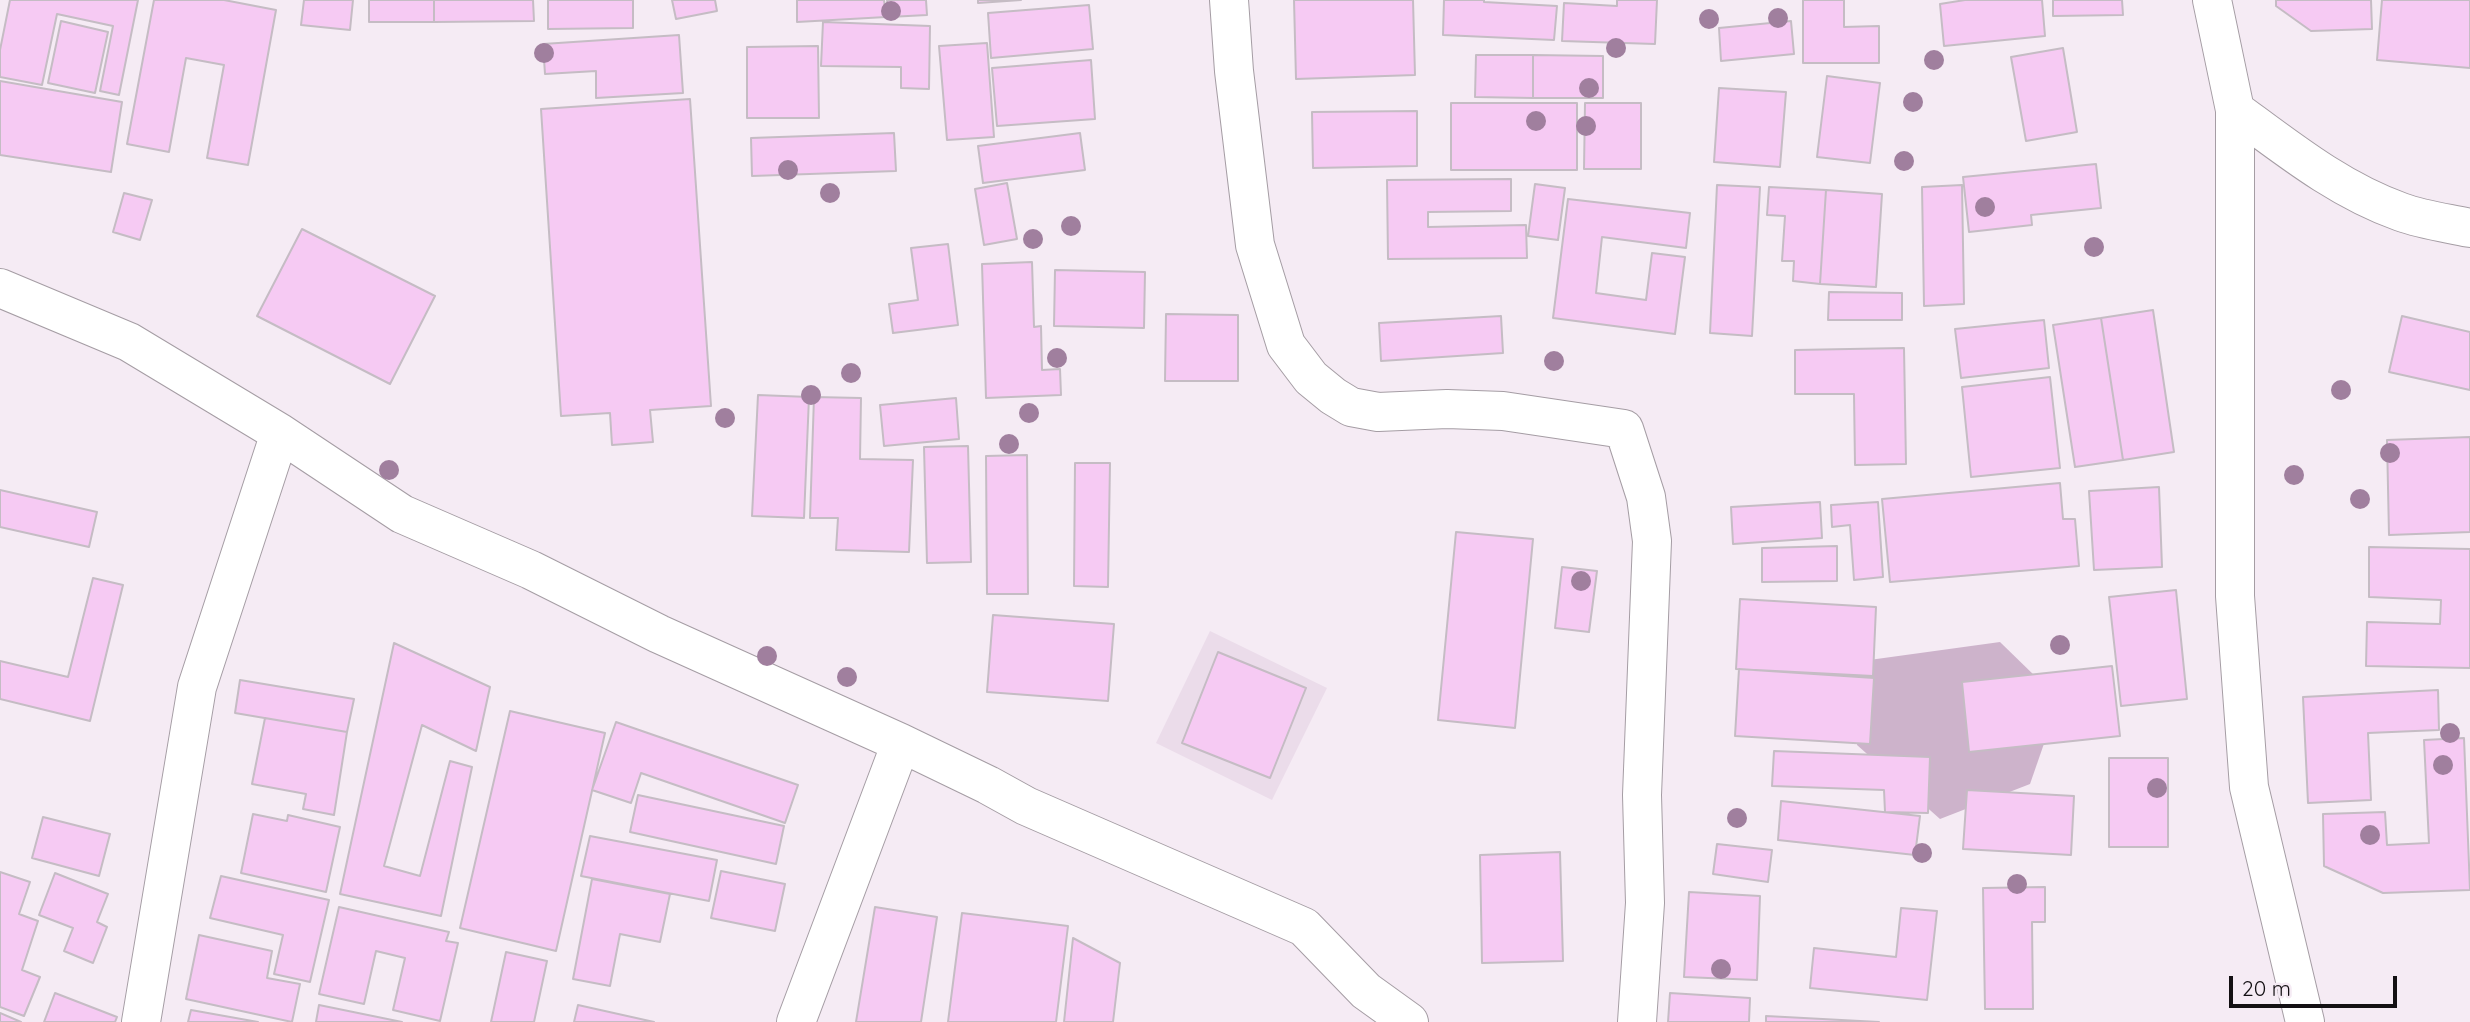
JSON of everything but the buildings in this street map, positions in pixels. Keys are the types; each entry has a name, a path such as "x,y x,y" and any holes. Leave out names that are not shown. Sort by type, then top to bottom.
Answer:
{"street":[{"path":"1229,0 1234,71 1255,245 1286,345 1311,378 1351,407 1378,412 1447,409 1503,411 1624,429 1646,496 1652,541 1642,795 1645,903 1637,1022"},
{"path":"2212,0 2235,110 2235,596 2249,786 2305,1022"},
{"path":"2235,110 2315,169 2351,191 2403,213 2470,228"},
{"path":"0,288 129,342 280,432 402,514 531,569 659,634 901,743 1026,806 1304,926 1366,991 1409,1022"},
{"path":"141,1022 197,687 280,432"},
{"path":"796,1022 901,743"}],"shaded area":[{"path":"1210,631 1327,688 1272,800 1156,743"},
{"path":"2000,642 2037,678 2047,735 2030,784 1940,819 1857,745 1862,661"}]}
